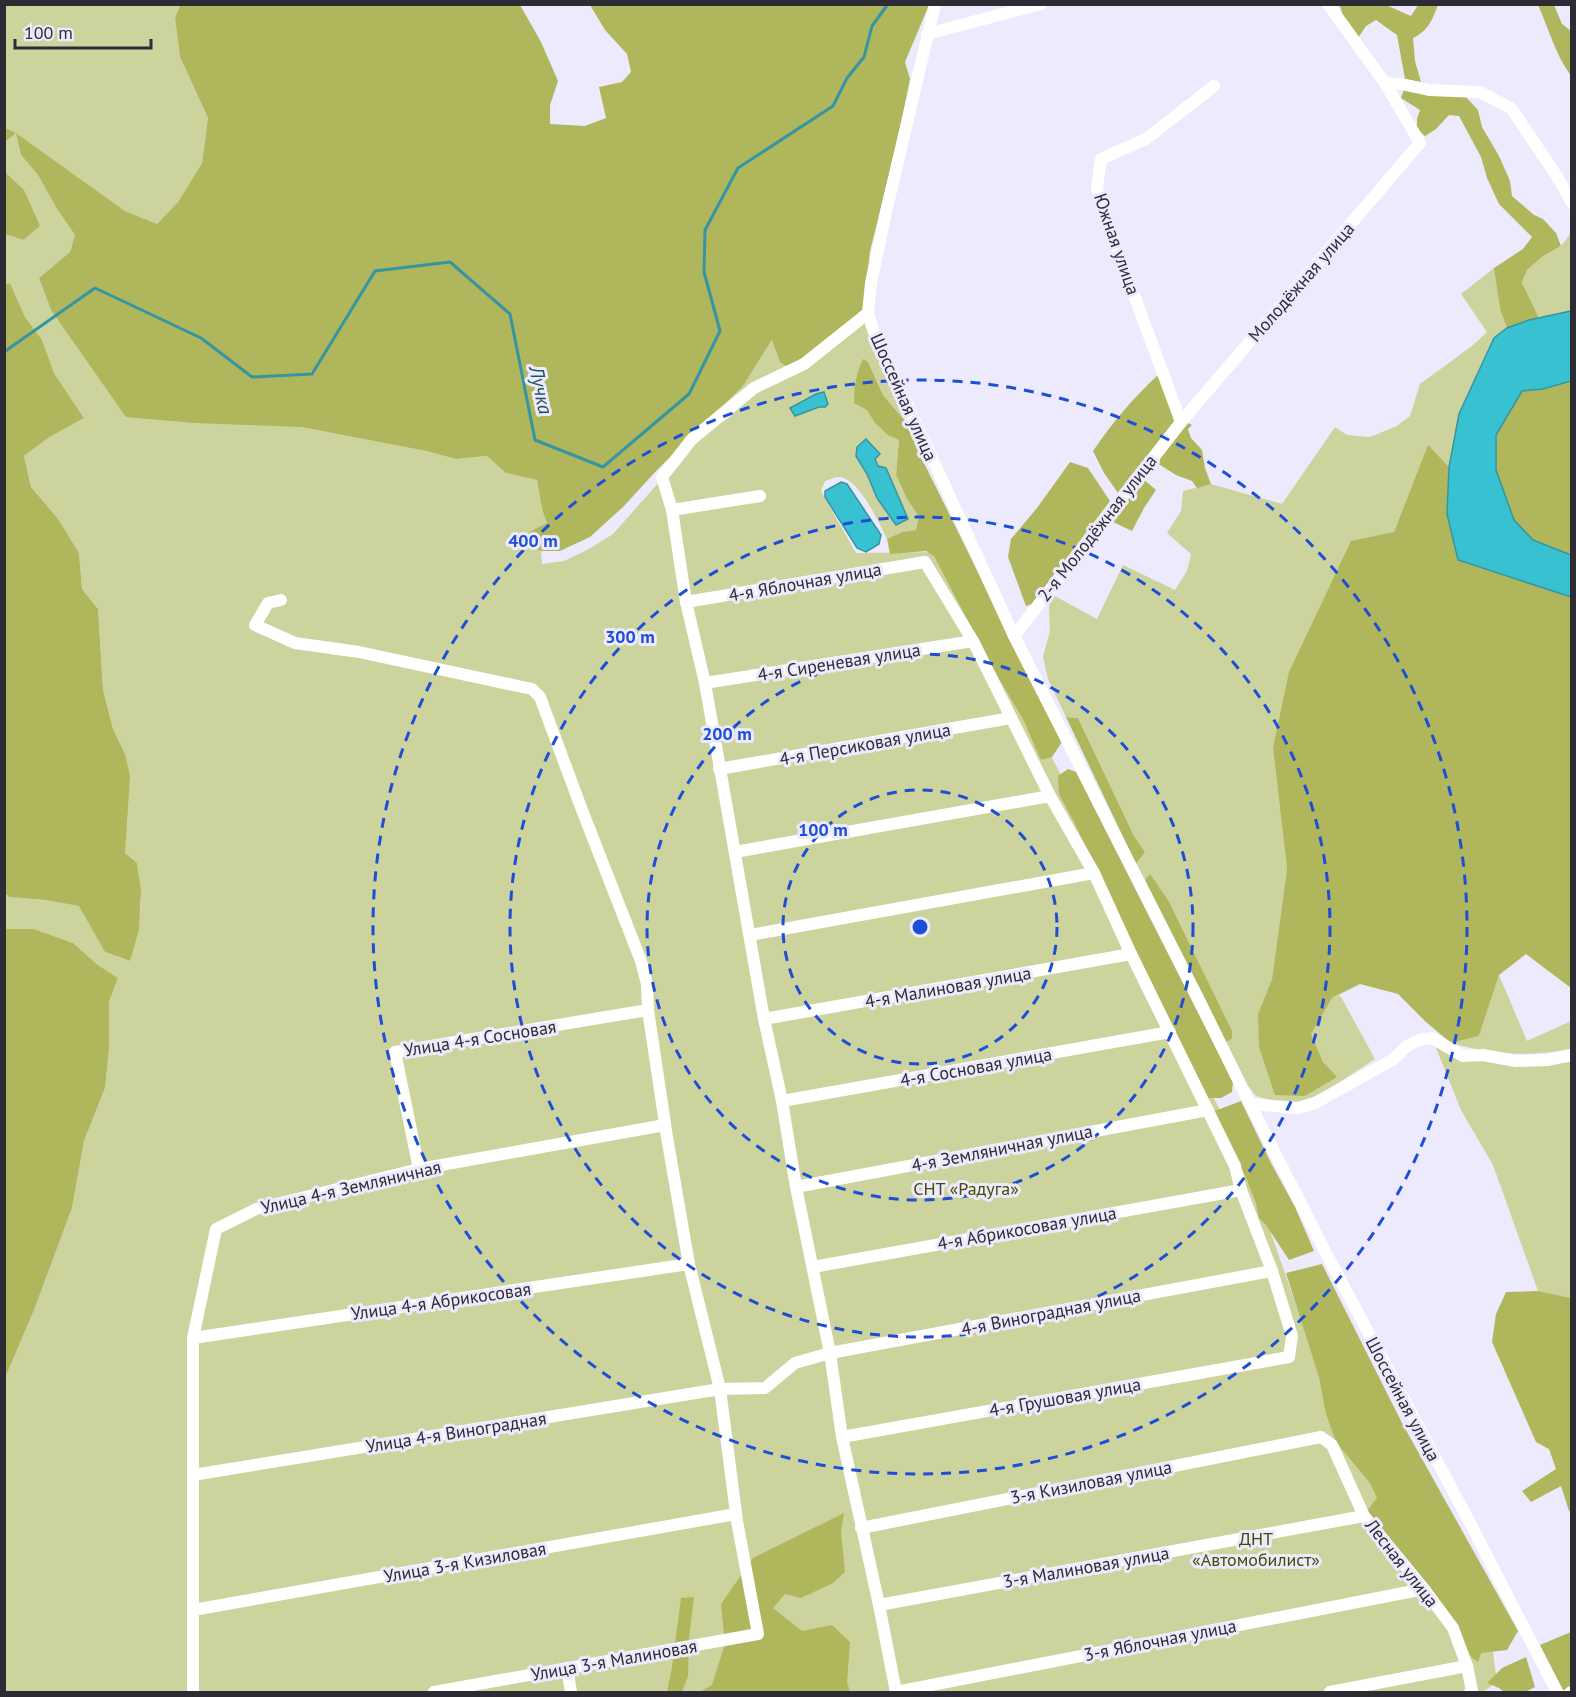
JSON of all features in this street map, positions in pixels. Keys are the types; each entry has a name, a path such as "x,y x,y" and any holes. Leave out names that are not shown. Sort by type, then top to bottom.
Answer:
{"street":[{"name":"Шоссейная улица","path":"935,4 871,283 868,312 878,341 1014,636 1195,991 1320,1243 1470,1523 1557,1692"},
{"path":"927,34 1041,4"},
{"path":"1328,4 1385,83 1429,90 1480,92 1511,108 1572,203"},
{"name":"Молодёжная улица","path":"1181,422 1420,143 1385,83"},
{"name":"Южная улица","path":"1181,422 1100,203 1097,187 1101,159 1146,139 1214,86"},
{"path":"868,312 804,364 754,388 692,439 662,477 672,510 686,602 705,683 764,1019 830,1353 842,1437 896,1692"},
{"name":"2-я Молодёжная улица","path":"1014,636 1181,422"},
{"path":"672,510 760,496"},
{"name":"4-я Яблочная улица","path":"686,602 924,562 973,641"},
{"path":"281,600 268,603 255,625 295,643 359,652 532,688 540,697 641,962 647,984 648,1010 665,1125 689,1264 720,1389 736,1514"},
{"path":"973,641 1050,796 1094,873 1235,1166 1241,1190 1272,1271"},
{"name":"4-я Сиреневая улица","path":"705,683 973,641"},
{"name":"4-я Персиковая улица","path":"719,769 1011,718"},
{"path":"735,852 1050,796"},
{"path":"750,935 1094,873"},
{"name":"4-я Малиновая улица","path":"764,1019 1131,954"},
{"name":"Улица 4-я Сосновая","path":"420,1169 394,1052 648,1010"},
{"name":"4-я Сосновая улица","path":"782,1101 1170,1032"},
{"path":"1250,1104 1299,1108 1315,1103 1394,1059 1407,1046 1419,1040 1432,1038 1463,1056 1483,1055 1516,1061 1547,1060 1572,1055"},
{"name":"4-я Земляничная улица","path":"796,1187 1208,1110"},
{"name":"Улица 4-я Земляничная","path":"193,1692 193,1338 216,1229 256,1209 420,1169 665,1125"},
{"name":"4-я Абрикосовая улица","path":"813,1267 1241,1190"},
{"name":"Улица 4-я Абрикосовая","path":"193,1338 689,1264"},
{"name":"4-я Виноградная улица","path":"720,1389 765,1388 795,1363 830,1353 1272,1271"},
{"name":"4-я Грушовая улица","path":"842,1437 1289,1357 1292,1336 1272,1271"},
{"name":"Улица 4-я Виноградная","path":"193,1475 720,1389"},
{"name":"3-я Кизиловая улица","path":"861,1528 1321,1437"},
{"name":"Лесная улица","path":"1321,1437 1332,1445 1364,1516 1453,1628 1467,1666 1472,1691 1470,1692"},
{"name":"Улица 3-я Кизиловая","path":"193,1610 736,1514"},
{"name":"Улица 3-я Малиновая","path":"434,1692 758,1634 736,1514"},
{"name":"3-я Малиновая улица","path":"879,1605 1364,1516"},
{"name":"3-я Яблочная улица","path":"896,1692 1424,1589"},
{"path":"1330,1692 1467,1666"},
{"path":"567,1668 571,1692"}],"green space":[{"path":"180,4 175,18 180,57 208,118 202,163 178,202 157,224 125,211 17,134 21,155 38,175 75,235 70,252 39,278 51,310 59,319 301,427 456,459 487,456 506,473 537,480 542,509 548,523 529,532 525,544 541,551 542,564 564,561 613,534 701,435 733,415 730,412 762,386 868,320 905,421 883,395 868,362 863,360 860,372 861,383 868,408 875,421 885,432 899,440 896,475 907,499 919,517 916,530 902,532 887,539 861,492 846,479 836,477 825,481 821,491 856,553 943,552 1069,790 1184,1040 1245,1159 1326,1391 1487,1607 1497,1682 1483,1692 5,1692 5,1378 34,1310 72,1208 84,1141 105,1088 109,1049 109,1002 118,978 98,965 73,943 34,929 5,929 5,893 9,897 80,906 105,952 129,961 137,936 141,901 137,863 125,853 125,754 113,729 103,690 98,609 82,589 79,553 59,520 31,487 24,456 48,438 84,418 54,373 42,340 25,317 10,283 5,285 5,234 23,240 24,190 5,172 5,142 16,133 5,127 5,5"},
{"path":"180,5 520,5 541,42 558,81 550,105 550,124 585,126 606,118 599,87 622,82 631,72 627,54 605,30 590,5 929,5 905,62 910,79 896,148 870,251 864,308 821,347 787,367 780,362 772,340 743,386 657,470 623,507 590,537 560,551 541,551 525,544 529,532 547,523 537,480 506,473 487,456 456,459 301,427 194,423 126,417 51,310 39,278 70,252 75,235 38,175 21,155 16,133 125,211 157,224 178,202 202,163 208,118 180,57 175,18"},
{"path":"1340,5 1386,5 1411,16 1418,5 1438,5 1426,28 1413,38 1415,61 1421,82 1405,79 1397,35 1376,20 1366,26 1358,38 1343,17"},
{"path":"1538,5 1554,5 1562,24 1571,31 1571,76 1556,50"},
{"path":"1404,89 1465,96 1478,110 1482,127 1510,181 1512,196 1534,215 1543,219 1556,233 1561,246 1543,256 1527,270 1522,283 1539,318 1507,328 1500,309 1494,268 1523,249 1532,237 1499,204 1487,178 1481,157 1459,116 1449,115 1436,129 1425,136 1417,129 1420,110 1401,98"},
{"path":"4,127 16,133 5,142"},
{"path":"5,172 24,190 40,226 23,240 5,234"},
{"path":"1571,233 1571,311 1539,318 1522,284 1527,270 1543,256 1561,246"},
{"path":"1494,268 1500,309 1507,328 1494,338 1459,414 1449,467 1428,446 1394,532 1273,748 1287,869 1272,979 1258,1014 1336,1078 1323,1062 1310,1034 1332,998 1340,995 1375,1059 1320,1095 1296,1103 1273,1101 1256,1096 1246,1083 1226,1042 1232,1039 1150,874 1145,880 1136,864 1145,852 1134,836 1078,718 1066,717 1048,679 1043,657 1050,631 1049,606 1053,595 1097,619 1123,565 1175,590 1187,571 1191,554 1167,533 1181,511 1183,491 1211,484 1282,504 1335,427 1347,435 1370,437 1397,426 1410,416 1420,384 1472,346 1487,332 1461,294"},
{"path":"10,283 25,317 42,340 54,373 84,418 48,438 24,456 31,487 59,520 79,553 82,589 98,609 103,690 113,729 125,754 130,776 125,853 137,863 141,890 139,930 130,961 105,952 79,906 9,897 5,893 4,285"},
{"path":"773,339 780,362 787,367 718,410 743,386"},
{"path":"863,359 868,362 883,395 905,421 1062,742 1052,757 1041,760 1023,719 995,672 934,556 926,551 890,554 887,539 902,532 916,530 919,517 907,499 896,475 899,440 888,435 875,423 867,410 854,403 856,381"},
{"path":"1158,375 1176,421 1118,493 1104,473 1093,451 1123,411"},
{"path":"1571,381 1571,555 1533,540 1514,520 1496,470 1496,435 1522,391 1543,389"},
{"path":"1188,423 1192,425 1188,429 1191,438 1202,450 1211,484 1197,488 1192,481 1176,475 1157,463"},
{"path":"1428,445 1449,467 1447,514 1458,560 1571,597 1571,988 1526,954 1499,975 1479,1036 1451,1043 1398,994 1360,984 1332,998 1311,1034 1323,1062 1337,1077 1305,1096 1275,1095 1259,1047 1258,1014 1272,979 1287,869 1273,748 1289,672 1351,541 1394,532"},
{"path":"1070,462 1088,468 1110,501 1032,604 1026,606 1008,557 1011,539"},
{"path":"1142,478 1156,490 1132,531 1109,520"},
{"path":"1066,717 1078,718 1134,836 1145,852 1136,864"},
{"path":"1068,769 1076,772 1233,1082 1232,1092 1221,1098 1207,1098 1059,794 1058,776"},
{"path":"1150,874 1168,900 1232,1031 1232,1039 1226,1042 1145,880"},
{"path":"5,929 34,929 73,943 98,965 118,978 109,1002 109,1049 105,1088 84,1141 72,1208 34,1310 5,1378"},
{"path":"1499,975 1527,1041 1571,1021 1571,1049 1511,1054 1451,1043 1479,1036"},
{"path":"1444,1047 1463,1058 1571,1057 1571,1298 1538,1291 1493,1165 1461,1110 1436,1048"},
{"path":"1241,1101 1295,1207 1314,1251 1289,1260 1259,1218 1245,1175 1212,1112"},
{"path":"1322,1264 1402,1423 1518,1631 1507,1650 1481,1653 1478,1662 1471,1657 1449,1614 1367,1511 1377,1498 1370,1483 1336,1442 1326,1414 1319,1377 1286,1273"},
{"path":"1538,1291 1571,1298 1571,1512 1561,1486 1531,1502 1522,1491 1556,1469 1549,1449 1536,1442 1492,1342 1496,1314 1506,1292"},
{"path":"844,1513 841,1531 845,1572 833,1583 801,1598 785,1594 773,1608 802,1631 832,1625 850,1642 847,1682 850,1692 700,1692 712,1685 725,1644 721,1604 753,1558"},
{"path":"694,1597 689,1638 688,1676 682,1692 667,1692 681,1598"},
{"path":"1571,1632 1571,1687 1563,1690 1540,1645"},
{"path":"1526,1657 1535,1687 1525,1692 1504,1692 1487,1683 1502,1668"}],"water":[{"path":"1571,311 1571,381 1543,389 1522,391 1496,435 1496,470 1514,520 1533,540 1571,555 1571,597 1458,560 1447,514 1449,467 1459,414 1494,338 1507,328 1529,320"},
{"path":"824,392 828,404 825,407 795,416 790,408"},
{"path":"866,439 880,454 875,459 878,466 886,468 908,519 896,525 877,498 856,456 857,447"},
{"path":"841,482 847,484 881,535 879,544 866,552 857,548 825,497 825,491"}],"waterway":[{"name":"Лучка","path":"4,352 95,288 201,338 252,377 312,374 375,271 450,262 510,314 535,440 603,467 689,394 720,331 704,272 705,230 738,168 833,106 847,78 864,57 872,26 888,4"}],"park label":[{"name":"СНТ «Радуга»","path":"966,1188"},
{"name":"ДНТ «Автомобилист»","path":"1256,1548"}]}
